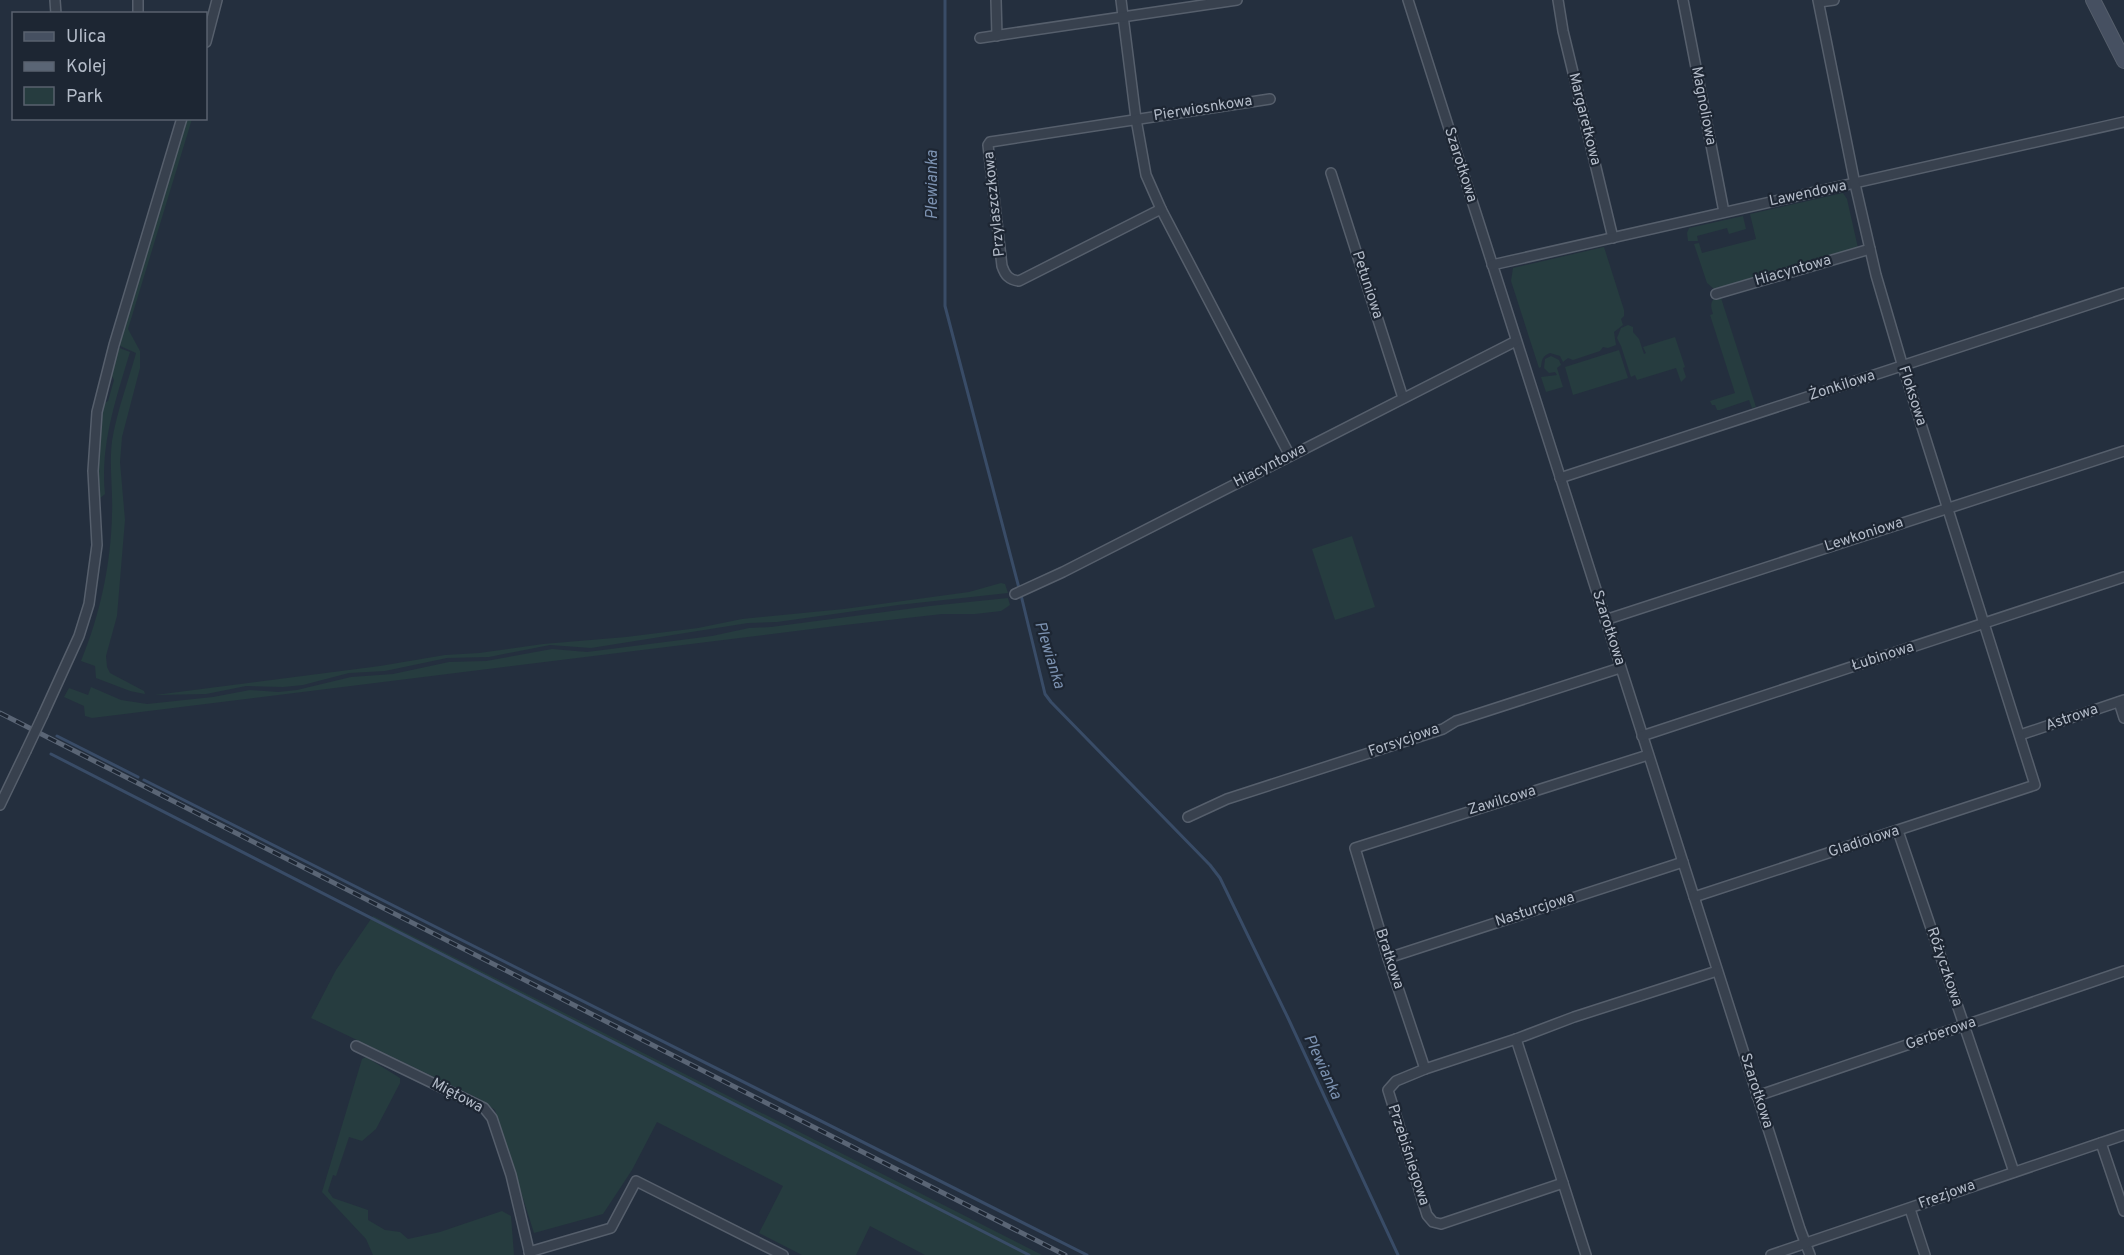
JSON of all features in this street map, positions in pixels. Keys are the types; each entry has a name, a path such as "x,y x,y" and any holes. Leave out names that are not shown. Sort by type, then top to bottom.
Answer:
{"street":[{"path":"208,28 217,0"},
{"path":"996,0 997,36"},
{"path":"1121,0 1136,119 1146,175 1161,209 1290,456"},
{"path":"981,38 1236,0"},
{"name":"Szarotkowa","path":"1408,0 1757,1096 1810,1255"},
{"name":"Margaretkowa","path":"1558,0 1563,31 1613,238"},
{"name":"Magnoliowa","path":"1683,0 1724,213"},
{"path":"1819,1 1834,0"},
{"path":"2093,0 2124,61"},
{"name":"Floksowa","path":"1819,1 1870,249 1903,367 2035,785"},
{"name":"Pierwiosnkowa","path":"1136,119 1270,99"},
{"name":"Przylaszczkowa","path":"1136,119 989,143 1004,271 1010,279 1019,281 1161,209"},
{"path":"0,805 79,636 89,604 97,545 93,471 97,412 111,356 181,120"},
{"name":"Lawendowa","path":"1492,266 2124,122"},
{"name":"Petuniowa","path":"1331,173 1403,398"},
{"name":"Hiacyntowa","path":"1716,294 1870,249"},
{"name":"Żonkilowa","path":"1560,478 2124,293"},
{"name":"Hiacyntowa","path":"1019,593 1516,341"},
{"name":"Lewkoniowa","path":"1605,620 2124,451"},
{"name":"Łubinowa","path":"1642,736 2124,577"},
{"name":"Forsycjowa","path":"1188,818 1227,799 1443,729 1456,721 1620,668"},
{"path":"2121,701 2124,718"},
{"name":"Astrowa","path":"2020,735 2121,701"},
{"name":"Zawilcowa","path":"1355,848 1648,755"},
{"name":"Gladiolowa","path":"1694,897 2035,785"},
{"name":"Różyczkowa","path":"1898,831 2014,1172"},
{"name":"Bratkowa","path":"1355,848 1425,1069"},
{"name":"Nasturcjowa","path":"1388,958 1683,862"},
{"name":"Przebiśniegowa","path":"1563,1183 1441,1224 1430,1219 1388,1090 1396,1081 1425,1069 1717,970"},
{"name":"Gerberowa","path":"1757,1096 2124,971"},
{"path":"1516,1039 1586,1255"},
{"name":"Miętowa","path":"356,1046 484,1108 492,1118 512,1175 529,1253"},
{"name":"Frezjowa","path":"1771,1255 2124,1135"},
{"path":"2101,1143 2124,1212"},
{"path":"529,1253 611,1228 636,1181 783,1255"},
{"path":"1910,1209 1925,1255"}],"green space":[{"path":"186,120 192,120 128,329 140,351 140,368 122,437 120,462 125,520 117,616 106,656 110,673 144,691 145,694 130,691 96,678 95,666 81,661 99,607 107,570 112,514 112,441 136,353 118,345"},
{"path":"1843,193 1847,199 1858,248 1714,289 1707,283 1694,244 1699,243 1702,253 1756,239 1750,214"},
{"path":"1743,216 1746,229 1729,234 1727,228 1697,236 1698,241 1688,241 1689,228"},
{"path":"1604,247 1624,310 1624,316 1621,319 1623,325 1614,332 1616,345 1603,347 1600,351 1573,360 1568,358 1563,362 1560,356 1550,353 1544,357 1539,368 1511,281 1513,268"},
{"path":"1717,297 1717,299 1721,298 1756,407 1752,408 1749,400 1717,410 1710,401 1735,393 1710,315 1713,314 1712,302"},
{"path":"1628,325 1633,327 1633,332 1639,339 1644,354 1646,353 1643,347 1675,337 1686,377 1681,382 1676,368 1637,380 1635,375 1631,377 1617,338 1621,328"},
{"path":"117,347 130,352 110,422 105,457 105,494 99,499 98,451 101,416 103,404 108,401 114,380 111,374"},
{"path":"1619,350 1628,378 1573,395 1565,367"},
{"path":"1551,356 1559,360 1561,365 1557,368 1563,387 1546,392 1541,377 1557,375 1555,372 1549,373 1544,368 1545,359"},
{"path":"1352,536 1375,607 1335,620 1312,549"},
{"path":"1001,583 1005,584 1008,593 777,622 748,623 591,648 550,645 489,657 447,658 385,671 349,673 303,685 246,686 206,694 155,695 380,666 445,655 626,637 698,628 742,619 844,609 969,592"},
{"path":"1008,598 1010,605 1001,611 942,614 836,626 92,718 85,716 84,706 64,697 69,688 88,695 91,687 121,700 147,704 213,697 250,690 278,692 297,690 351,677 393,674 449,662 486,661 552,649 587,652 712,636 749,628"},
{"path":"373,916 1042,1255 925,1255 870,1226 856,1255 802,1255 759,1233 783,1186 657,1122 632,1170 603,1214 534,1233 495,1110 480,1099 311,1018 336,970"},
{"path":"366,1057 400,1078 400,1083 376,1129 362,1141 349,1137 336,1176 333,1175 328,1191 333,1198 368,1210 368,1220 385,1230 400,1232 408,1239 440,1232 502,1211 511,1216 514,1255 373,1255 366,1239 322,1192 362,1059"}],"waterway":[{"name":"Plewianka","path":"945,0 945,306 1019,588"},
{"name":"Plewianka","path":"1021,595 1045,694 1220,878 1398,1255"},
{"path":"57,736 138,777"},
{"path":"51,754 1029,1255"},
{"path":"144,780 1087,1255"}],"railway":[{"path":"0,713 1065,1255"}]}
